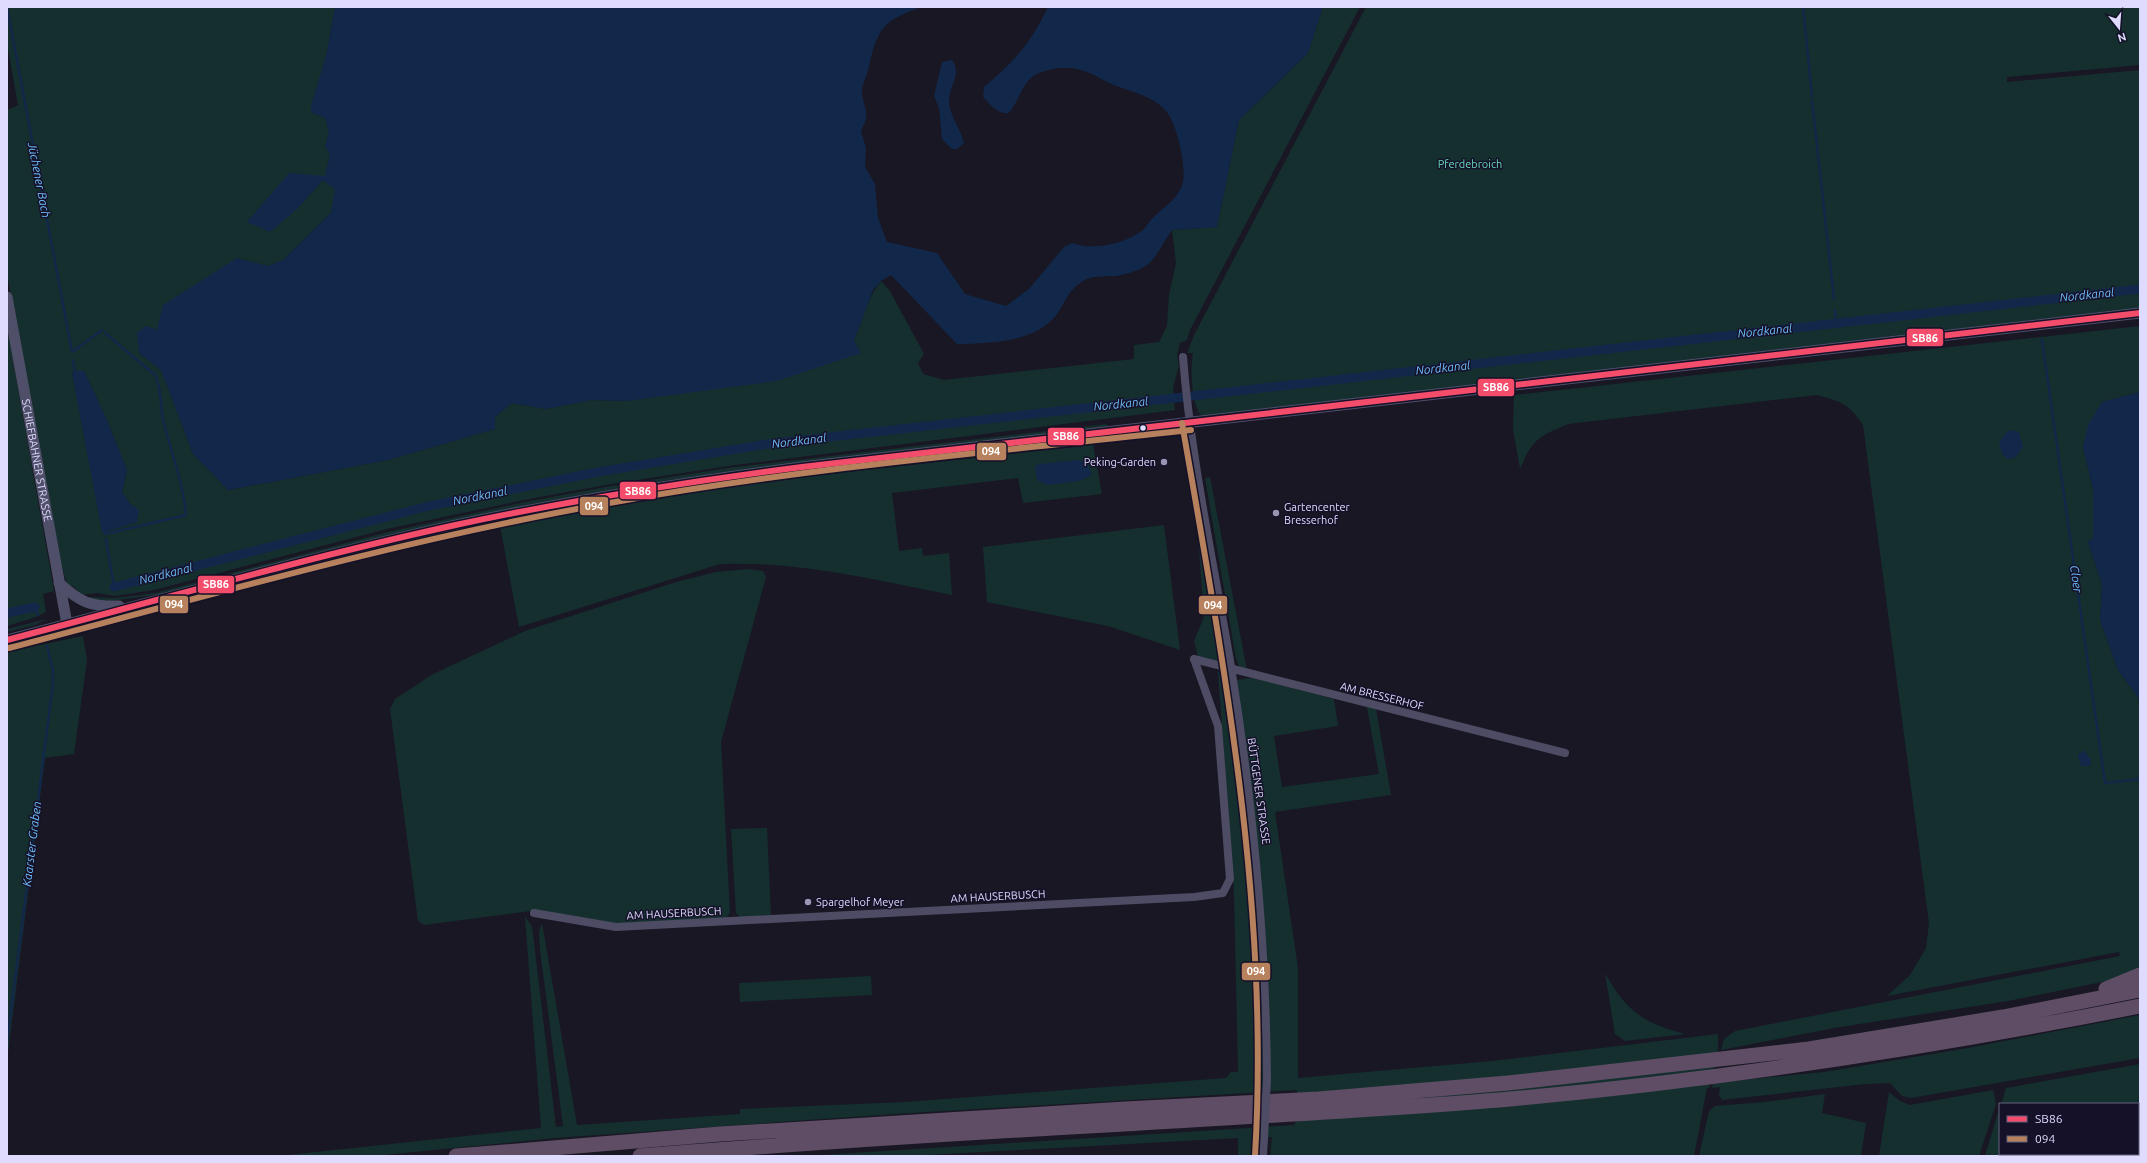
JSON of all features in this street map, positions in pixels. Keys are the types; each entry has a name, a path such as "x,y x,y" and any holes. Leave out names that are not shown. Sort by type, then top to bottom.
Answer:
{"highway":[{"path":"2076,1003 2140,975"},
{"path":"456,1156 720,1134 1125,1108 1320,1099 1508,1083 1684,1065 1889,1037 2140,990"},
{"path":"640,1156 1127,1124 1322,1114 1513,1099 1737,1073 1983,1036 2140,1006"}],"main road":[{"name":"SCHIEFBAHNER STRASSE","path":"7,297 67,624"},
{"path":"7,640 397,539 489,518 613,494 802,467 1191,427 1505,386 2140,313"},
{"path":"59,583 74,596 89,604 103,606 137,606"}],"street":[{"name":"BÜTTGENER STRASSE","path":"1183,357 1188,409 1231,669 1260,887 1267,1003 1267,1079 1263,1156"},
{"name":"AM BRESSERHOF","path":"1194,659 1565,753"},
{"name":"AM HAUSERBUSCH","path":"534,913 616,927 1186,897 1223,893 1230,879 1218,726 1194,659"}],"green space":[{"path":"7,7 335,7 327,52 311,112 325,118 330,133 325,145 330,154 325,176 297,209 323,180 336,189 331,213 283,260 268,266 237,258 157,330 139,353 161,370 193,454 228,490 388,460 495,429 495,417 512,403 546,409 591,400 627,401 854,341 872,294 881,281 890,291 924,354 918,363 923,374 944,380 1134,359 1134,345 1159,342 1167,326 1169,295 1176,263 1172,230 1217,227 1239,120 1308,53 1323,7 1360,7 1190,330 1187,340 1180,343 1177,355 1179,366 1173,388 1175,410 735,465 611,484 524,500 387,529 154,590 115,596 97,593 82,595 73,586 68,587 61,564 7,274 7,110 18,105 7,43","holes":["76,371 84,371 107,420 127,470 122,492 130,504 137,522 103,532 72,373"]},
{"name":"Pferdebroich","path":"1366,7 2140,7 2140,65 2007,77 2007,82 2140,70 2140,308 1202,416 1198,411 1192,386 1193,353 1187,353 1194,335"},
{"path":"2140,326 2140,392 2102,402 2083,447 2093,489 2093,538 2088,542 2102,585 2100,620 2118,670 2140,700 2140,968 2120,977 2102,982 2008,1001 1834,1028 1721,1050 1724,1039 1735,1031 2120,956 2119,952 1887,996 1910,975 1926,948 1929,923 1863,425 1853,412 1844,404 1817,395 1568,424 1550,432 1538,440 1524,459 1520,469 1513,429 1514,395"},
{"path":"7,327 54,591 43,594 46,612 36,617 7,626"},
{"path":"1107,424 1107,427 669,480 525,505 155,595 102,602 87,597 116,598 155,593 388,532 525,502 611,486 735,467"},
{"path":"1093,445 1102,494 1023,503 1018,478 892,493 899,551 922,548 923,556 949,553 952,595 866,578 808,569 778,565 720,564 519,627 500,526 718,486"},
{"path":"1210,477 1247,670 1240,668 1236,659 1205,478"},
{"path":"1199,521 1205,531 1223,653 1217,662 1198,656 1194,641 1204,617 1197,522"},
{"path":"1164,525 1180,650 1108,626 987,602 983,547"},
{"path":"749,569 763,571 766,577 721,742 730,913 725,919 615,924 538,910 424,925 418,921 390,709 395,699 433,674 525,631 676,582 716,572"},
{"path":"47,619 35,625 7,632 7,629"},
{"path":"83,636 87,660 74,754 45,758 7,1061 7,652"},
{"path":"1218,672 1225,672 1237,680 1251,678 1334,699 1338,726 1274,736 1282,787 1379,774 1367,707 1376,709 1391,795 1275,812 1298,968 1298,1078 1492,1061 1718,1034 1718,1050 1709,1088 1707,1088 1694,1156 1270,1156 1272,1137 1258,1138 1257,1156 1238,1156 1238,1138 910,1156 806,1156 1295,1125 1297,1090 894,1114 555,1138 374,1156 278,1156 541,1128 525,917 532,926 556,1127 563,1126 540,950 539,931 542,923 577,1125 740,1114 740,1109 905,1102 1226,1078 1231,1072 1238,1072 1234,893"},
{"path":"767,828 771,916 741,918 736,913 731,829"},
{"path":"1605,973 1620,997 1637,1014 1670,1030 1685,1034 1625,1041 1615,1034"},
{"path":"871,976 872,995 740,1002 739,983"},
{"path":"2140,1015 2140,1058 1911,1098 1902,1096 1890,1083 1865,1084 1722,1100 1719,1095 1720,1087 1712,1088 1713,1083 1824,1072 1968,1048"},
{"path":"2140,1064 2140,1156 1985,1156 1999,1109 1999,1155 2139,1155 2139,1103 2001,1103 2006,1088"},
{"path":"1993,1090 1996,1104 1979,1156 1879,1156 1889,1092 1900,1101 1910,1105"},
{"path":"1825,1094 1822,1113 1866,1123 1861,1156 1699,1156 1709,1111 1715,1106 1765,1102"}],"water":[{"path":"335,7 922,7 899,16 885,27 876,42 863,87 862,93 866,111 866,119 861,131 866,148 865,167 875,184 878,218 887,242 937,253 965,294 1006,306 1029,289 1064,247 1072,243 1089,246 1109,245 1136,235 1169,204 1181,188 1183,181 1184,172 1181,149 1174,126 1166,111 1160,105 1146,97 1107,82 1088,72 1072,68 1061,68 1035,75 1026,83 1011,111 1008,113 997,110 983,97 984,87 1021,51 1042,20 1048,7 1323,7 1308,53 1239,120 1217,227 1172,230 1153,259 1144,267 1123,275 1095,277 1083,281 1074,288 1057,314 1048,324 1037,331 1011,340 957,344 891,275 881,281 873,290 854,341 861,353 777,381 627,401 591,400 546,409 512,403 495,417 495,429 388,460 228,490 193,454 161,370 139,353 137,333 146,326 157,330 163,305 237,258 268,266 283,260 331,213 335,189 323,180 297,209 270,232 247,222 289,173 325,176 330,154 325,146 329,133 325,118 311,112 311,106 327,52"},
{"path":"952,60 955,65 956,74 950,94 949,105 964,143 957,149 952,149 942,139 939,108 934,96 942,62"},
{"path":"76,371 84,371 107,420 127,470 122,492 130,504 139,510 137,522 104,532 102,532 72,373"},
{"path":"2140,392 2140,700 2118,670 2100,620 2102,585 2088,542 2093,538 2093,489 2083,447 2088,425 2102,402"},
{"path":"2010,430 2019,432 2023,446 2016,457 2008,459 2002,454 1999,442"},
{"path":"1078,460 1087,463 1092,475 1079,481 1048,485 1037,480 1035,466 1039,464"},
{"path":"2084,750 2091,760 2090,766 2081,766 2078,755"}],"waterway":[{"name":"Jüchener Bach","path":"7,7 72,352 102,330"},
{"path":"1803,7 1812,96"},
{"path":"1812,101 1834,299"},
{"name":"Nordkanal","path":"114,587 429,506 598,472 767,444 2140,289"},
{"path":"1835,310 1836,323"},
{"path":"104,532 105,534 186,515 180,479 163,420 160,391 155,375 105,333"},
{"name":"Cloer","path":"2042,340 2105,783 2140,779"},
{"name":"Jüchener Bach","path":"73,361 75,372"},
{"name":"Jüchener Bach","path":"106,540 114,587"},
{"name":"Kaarster Graben","path":"35,607 38,615"},
{"name":"Nordkanal","path":"7,613 35,607"},
{"name":"Kaarster Graben","path":"7,1042 53,683 53,670 47,646"}],"transit line":[{"name":"SB86","path":"7,640 284,566 451,526 582,500 714,479 802,467 2140,313"},
{"name":"094","path":"1182,423 1228,696 1250,879 1256,971 1258,1064 1255,1156"},
{"name":"094","path":"9,648 235,588 386,550 538,516 758,479 902,461 1191,430"}],"place":[{"name":"Peking-Garden","path":"1164,462"},
{"name":"Gartencenter Bresserhof","path":"1276,513"},
{"name":"Spargelhof Meyer","path":"808,902"}]}
